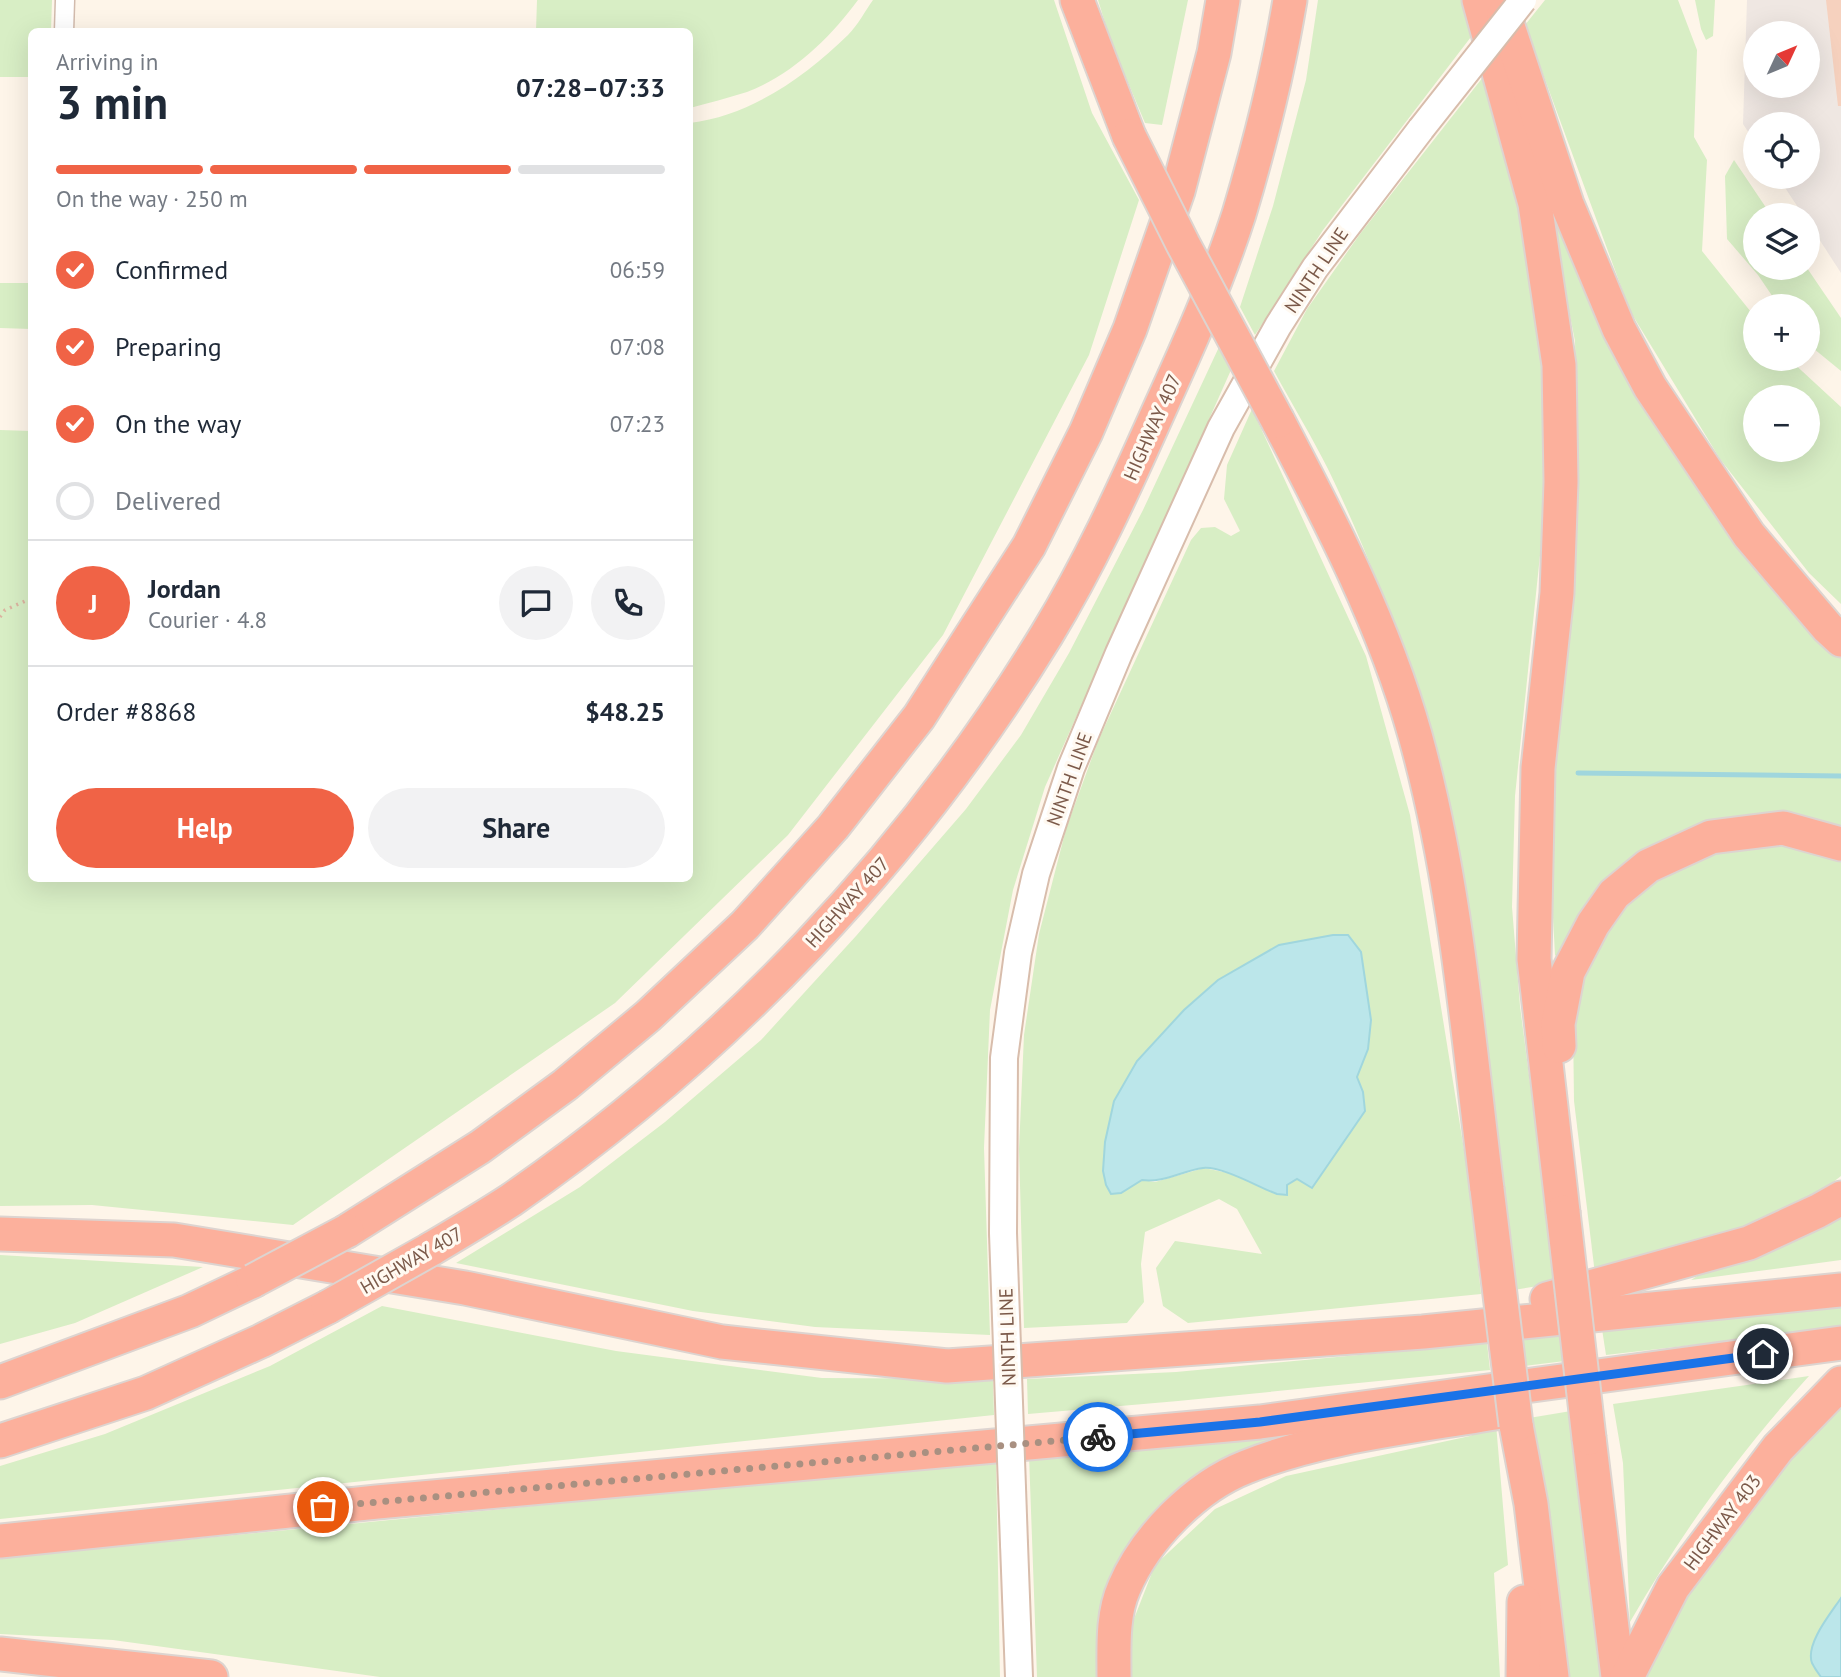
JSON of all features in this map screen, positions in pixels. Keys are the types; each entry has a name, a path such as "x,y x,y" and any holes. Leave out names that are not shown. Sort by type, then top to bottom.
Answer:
{"highway":[{"path":"1077,0 1129,136 1367,598 1415,733 1432,801 1451,908 1523,1495 1552,1677"},
{"path":"0,1382 190,1311 253,1281 347,1231 491,1139 565,1085 648,1016 754,916 833,827 919,717 1029,546 1086,432 1130,329 1178,191 1214,53 1223,0"},
{"name":"HIGHWAY 407","path":"0,1441 146,1393 261,1341 431,1249 509,1201 617,1122 715,1037 822,932 902,840 981,736 1048,633 1111,518 1192,337 1238,215 1265,116 1290,0"},
{"path":"1479,0 1535,204 1559,365 1562,482 1557,593 1538,768 1534,959 1618,1677"},
{"path":"1500,0 1567,204 1593,271 1650,387 1749,535 1841,640"},
{"path":"1563,1212 1558,1024 1568,972 1593,924 1614,894 1648,866 1711,836 1783,828 1841,844"},
{"path":"1423,1332 1652,1272 1749,1243 1841,1198"},
{"path":"0,1234 174,1240 465,1288 722,1342 947,1366 1423,1332 1841,1290"},
{"path":"0,1541 405,1499 1260,1422 1841,1343"},
{"path":"1114,1677 1114,1633 1123,1589 1143,1553 1169,1520 1193,1500 1244,1467 1322,1443 1643,1387 1659,1369"},
{"name":"HIGHWAY 403","path":"1627,1677 1673,1587 1778,1448 1841,1383"},
{"path":"1523,1495 1523,1677"},
{"path":"0,1654 211,1677"}],"main road":[{"name":"NINTH LINE","path":"1019,1677 1003,1233 1004,1058 1018,953 1036,874 1071,768 1119,653 1221,428 1278,326 1315,268 1523,0"}],"street":[{"path":"64,28 65,0"}],"path":[{"path":"0,617 5,610 28,600"}],"shaded area":[{"path":"1747,0 1841,0 1841,273 1820,241 1820,203 1795,203 1786,189 1820,189 1820,112 1743,112 1744,98 1820,98 1820,21 1746,21"}],"green space":[{"path":"0,0 52,0 51,28 28,28 28,77 0,77"},
{"path":"537,0 858,0 809,54 779,76 747,92 693,107 693,28 536,28"},
{"path":"873,0 1054,0 1092,113 1139,200 1089,355 943,635 788,835 615,1003 293,1225 92,1205 0,1206 0,430 28,431 28,882 693,882 693,122 734,112 775,92 831,51 858,22"},
{"path":"1098,0 1188,0 1162,125 1145,123 1111,42"},
{"path":"1318,0 1466,0 1474,33 1323,230 1255,335 1240,307 1273,206 1306,80"},
{"path":"1545,0 1678,0 1697,50 1694,137 1707,160 1702,251 1743,302 1743,371 1802,371 1817,385 1743,385 1743,462 1820,462 1820,388 1841,407 1841,604 1809,573 1720,459 1630,311 1525,25"},
{"path":"1695,0 1715,0 1713,36 1706,40 1701,29"},
{"path":"1487,72 1520,219 1541,354 1545,507 1515,796 1512,907 1520,1006 1556,1283 1514,1290 1405,655 1340,494 1274,371 1307,309 1360,234"},
{"path":"1734,160 1743,173 1743,189 1754,189 1763,203 1743,203 1743,258 1727,239 1725,176"},
{"path":"1558,209 1618,346 1841,651 1841,831 1714,821 1558,958 1555,955 1548,823 1578,501 1575,341 1549,211"},
{"path":"1761,280 1815,280 1841,318 1841,371 1820,354 1820,294 1771,294"},
{"path":"0,283 28,283 28,329 0,328"},
{"path":"1219,347 1231,370 1045,787 1013,890 990,1010 984,1148 990,1335 815,1327 693,1311 456,1263 580,1187 665,1122 761,1040 966,809 1021,735 1069,653 1143,510"},
{"path":"1252,409 1366,656 1410,815 1470,1187 1481,1294 1188,1323 1163,1306 1156,1268 1175,1241 1262,1254 1237,1209 1219,1199 1145,1232 1141,1264 1144,1302 1127,1323 1024,1328 1019,1149 1024,1035 1039,934 1066,829 1098,741 1191,540 1201,528 1215,527 1231,536 1240,531 1224,499 1227,465","holes":["1333,935 1348,935 1368,1049 1357,1077 1363,1092 1297,1179 1287,1185 1204,1168 1155,1182 1142,1180 1121,1193 1103,1171 1105,1142 1114,1101 1184,1010 1218,980 1279,945"]},
{"path":"1769,841 1841,858 1841,1176 1810,1200 1699,1245 1595,1274 1574,1101 1573,1021 1584,964 1608,923 1637,891 1721,845"},
{"path":"1841,1210 1841,1260 1691,1280 1716,1264"},
{"path":"0,1255 203,1267 75,1323 0,1344"},
{"path":"1841,1300 1841,1328 1606,1355 1602,1329"},
{"path":"382,1306 616,1351 822,1378 993,1379 994,1415 0,1519 0,1466 105,1434 270,1366"},
{"path":"1562,1334 1565,1361 1523,1366 1520,1339"},
{"path":"1487,1343 1490,1370 1028,1414 1027,1379 1176,1372"},
{"path":"1809,1376 1759,1434 1713,1494 1630,1622 1623,1463 1613,1404"},
{"path":"1841,1393 1841,1598 1815,1638 1811,1661 1821,1677 1640,1677 1721,1539"},
{"path":"1571,1411 1602,1677 1562,1677 1529,1418"},
{"path":"1392,1416 1303,1438 1115,1576 1097,1641 1100,1677 1037,1677 1029,1455"},
{"path":"1496,1424 1508,1565 1494,1573 1500,1677 1132,1677 1130,1629 1155,1565 1215,1509 1286,1476 1470,1436"},
{"path":"996,1461 1000,1677 380,1677 113,1640 0,1634 0,1558"}],"water":[{"path":"1333,935 1348,935 1361,952 1371,1020 1368,1049 1357,1077 1363,1092 1365,1111 1312,1188 1297,1179 1287,1185 1287,1195 1277,1194 1230,1174 1203,1168 1158,1180 1142,1180 1121,1193 1111,1194 1103,1171 1105,1142 1114,1101 1137,1061 1184,1010 1218,980 1279,945"},
{"path":"1841,1598 1841,1677 1821,1677 1812,1663 1812,1647 1820,1629"}],"building":[{"path":"1826,0 1841,0 1841,106 1838,106"}],"waterway":[{"path":"1578,773 1841,776"}],"way so far":[{"path":"323,1507 1098,1437"}],"route":[{"path":"1098,1437 1260,1422 1763,1354"}]}
